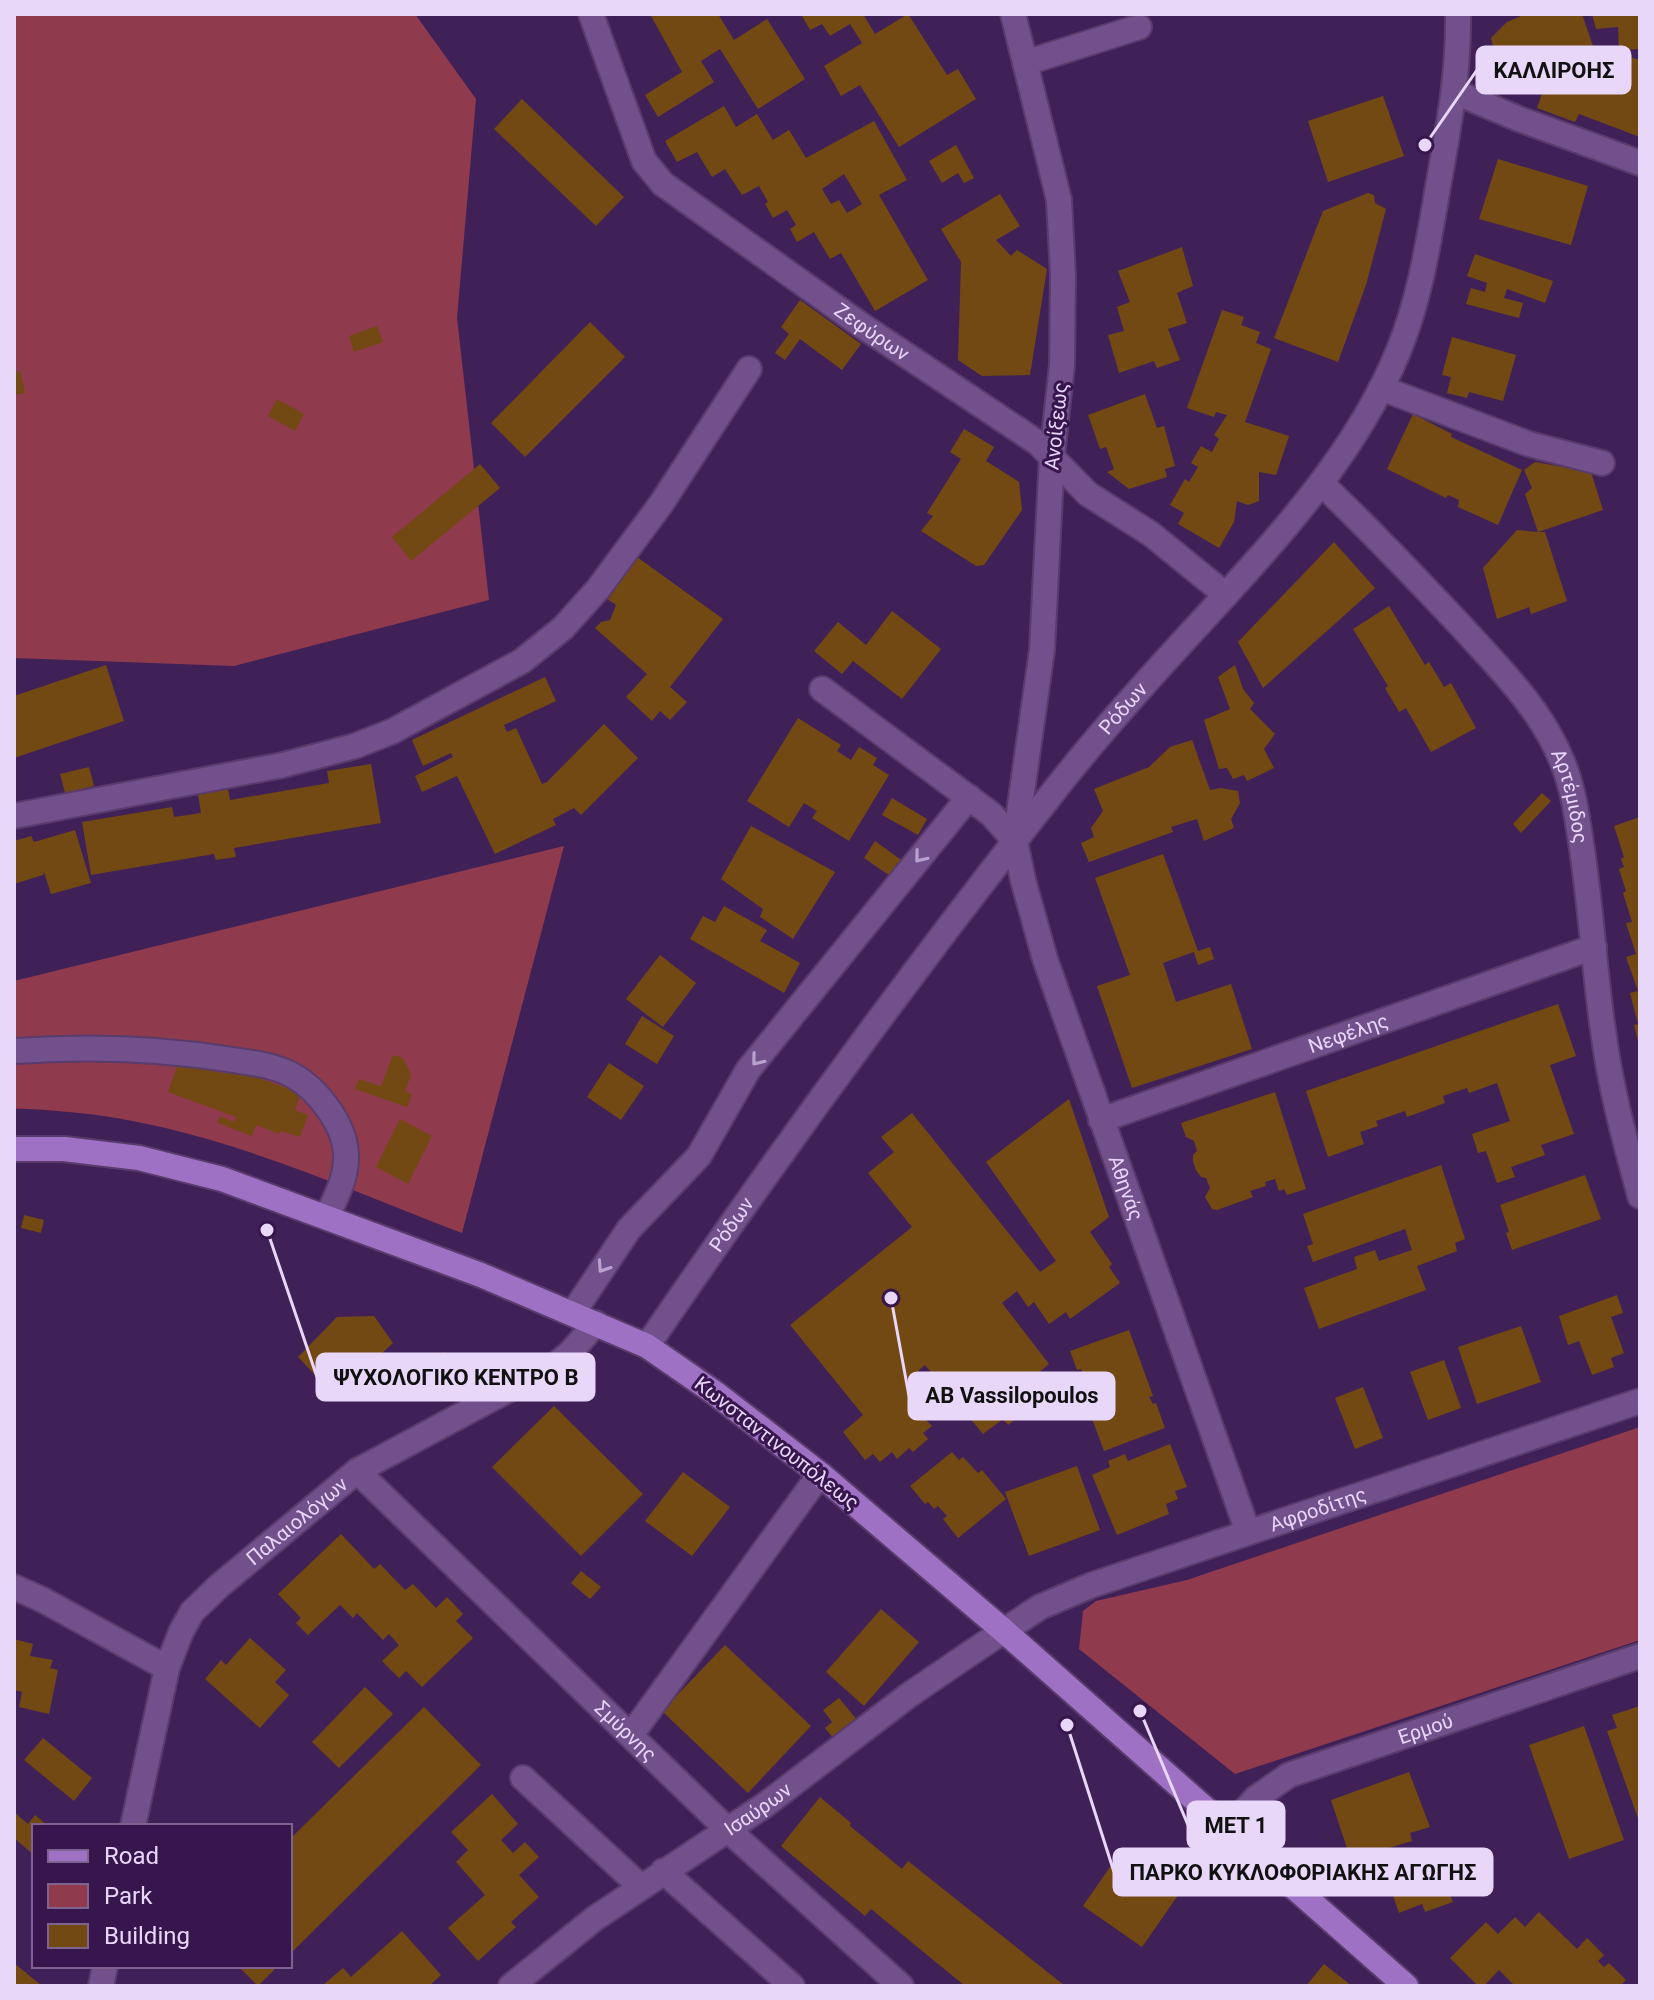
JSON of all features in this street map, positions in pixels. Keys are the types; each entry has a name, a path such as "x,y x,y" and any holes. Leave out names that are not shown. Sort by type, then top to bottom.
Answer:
{"main road":[{"name":"Κωνσταντινουπόλεως","path":"14,1149 64,1149 139,1158 222,1179 481,1275 647,1346 726,1401 820,1474 1004,1631 1406,1986"}],"street":[{"name":"Ζεφύρων","path":"591,14 644,161 663,184 851,319 1024,434 1052,456 1088,494 1151,534 1226,595"},
{"name":"Ανοίξεως","path":"1013,14 1059,200 1064,319 1052,456 1042,650 1015,841"},
{"name":"Ρόδων","path":"647,1346 809,1115 1015,841 1092,745 1321,483 1353,437 1399,350 1416,298 1455,92 1458,14"},
{"path":"1025,63 1139,27"},
{"path":"1455,92 1640,163"},
{"path":"14,816 283,765 355,746 407,724 522,661 563,628 598,589 669,493 749,369"},
{"path":"1381,388 1529,444 1602,463"},
{"name":"Αρτέμιδος","path":"1321,483 1410,571 1518,688 1540,719 1564,764 1573,796 1590,900 1603,1031 1633,1143 1640,1196"},
{"path":"822,689 998,819 1015,841"},
{"name":"Παλαιολόγων","path":"133,1824 167,1668 192,1612 357,1471 558,1363 571,1352 584,1318 629,1229 699,1156 748,1070 969,797"},
{"name":"Αθηνάς","path":"1015,841 1025,891 1045,959 1248,1532"},
{"name":"Νεφέλης","path":"1101,1120 1594,947"},
{"path":"14,1051 145,1050 194,1054 249,1062 294,1075 326,1108 344,1140 344,1179 327,1216"},
{"name":"Αφροδίτης","path":"1004,1631 1040,1607 1067,1594 1640,1401"},
{"name":"Σμύρνης","path":"357,1471 727,1829 901,1986"},
{"path":"631,1735 820,1474"},
{"path":"14,1587 167,1668"},
{"name":"Ισαύρων","path":"511,1986 594,1919 765,1805 909,1695 1004,1631"},
{"name":"Ερμού","path":"1228,1829 1256,1798 1275,1783 1302,1770 1640,1656"},
{"path":"523,1778 640,1886"},
{"path":"663,1871 792,1986"}],"green space":[{"path":"14,14 415,14 476,99 457,318 489,600 234,666 14,658"},
{"path":"564,846 462,1233 270,1159 170,1129 69,1112 14,1109 14,981"},
{"path":"1640,1427 1640,1640 1235,1774 1079,1649 1083,1611 1096,1601 1187,1580"}],"building":[{"path":"650,14 718,14 734,40 767,19 805,79 758,109 720,49 701,61 714,82 658,117 645,95 682,72"},
{"path":"801,14 863,14 875,34 908,14 947,75 958,69 976,99 899,147 860,85 841,96 824,66 862,43 850,24 830,36 822,24 810,30"},
{"path":"1526,14 1582,14 1594,49 1564,62 1562,56 1535,64 1538,73 1513,82 1505,59 1497,61 1491,38 1507,22"},
{"path":"1592,14 1640,14 1640,49 1619,50 1618,27 1596,29"},
{"path":"1626,56 1640,60 1640,137 1579,114 1575,122 1537,108 1550,71 1588,77"},
{"path":"1383,96 1404,156 1328,182 1308,121"},
{"path":"522,99 624,197 596,226 494,129"},
{"path":"724,106 736,127 757,114 773,140 789,130 806,158 874,121 907,180 879,195 928,280 875,311 841,253 830,259 814,232 797,242 790,229 796,225 787,210 773,218 759,186 742,195 725,169 712,177 697,152 677,162 665,141","holes":["844,174 862,204 847,213 839,200 831,204 822,189"]},
{"path":"956,145 974,178 964,183 958,173 942,183 929,161"},
{"path":"1498,159 1588,186 1571,245 1479,219"},
{"path":"1368,193 1374,195 1375,203 1386,209 1366,285 1338,362 1274,338 1323,211"},
{"path":"1000,194 1020,226 996,240 1011,256 1017,250 1047,269 1030,375 982,376 958,360 961,262 941,229"},
{"path":"1182,247 1193,286 1177,293 1187,323 1168,329 1180,360 1157,368 1154,361 1119,373 1108,335 1124,331 1117,307 1130,302 1118,271"},
{"path":"1475,254 1553,281 1545,303 1507,289 1504,298 1523,303 1519,318 1466,304 1471,288 1485,292 1487,283 1467,276"},
{"path":"800,300 861,344 842,370 800,339 785,360 775,353 789,334 781,327"},
{"path":"1222,310 1244,317 1241,325 1260,332 1256,343 1271,349 1245,422 1289,436 1276,475 1259,472 1259,501 1248,505 1237,501 1234,522 1219,548 1178,524 1184,513 1170,505 1185,479 1189,482 1198,467 1191,463 1201,446 1212,452 1219,439 1214,435 1227,415 1216,412 1214,417 1187,408"},
{"path":"590,322 625,357 525,457 491,423"},
{"path":"377,326 383,342 354,352 349,336"},
{"path":"1452,337 1516,355 1503,401 1469,392 1467,398 1447,393 1451,377 1442,375"},
{"path":"20,371 25,393 14,395 14,372"},
{"path":"1145,394 1157,428 1164,426 1175,466 1165,469 1167,477 1129,489 1107,472 1114,469 1106,447 1100,449 1088,415"},
{"path":"277,399 304,414 295,431 268,416"},
{"path":"1413,414 1452,434 1451,437 1522,470 1498,525 1458,507 1459,500 1448,495 1446,498 1387,469"},
{"path":"964,429 994,447 986,461 1019,482 1022,510 984,565 976,566 921,531 933,516 927,513 961,459 950,452"},
{"path":"1535,462 1591,472 1603,510 1538,532 1525,494 1532,488 1524,470"},
{"path":"480,464 500,488 411,561 392,537"},
{"path":"1517,530 1545,532 1567,601 1531,614 1529,607 1497,619 1483,568"},
{"path":"1334,542 1375,588 1263,688 1238,642"},
{"path":"637,557 723,619 670,687 687,702 670,720 660,711 652,721 626,697 647,674 595,628 601,622 610,620 616,605 603,596"},
{"path":"1389,606 1425,665 1429,662 1444,687 1451,683 1476,728 1431,752 1406,708 1399,712 1385,688 1388,686 1353,629"},
{"path":"892,611 941,649 902,699 853,661 842,674 814,651 838,622 866,645"},
{"path":"106,665 124,721 14,758 14,696"},
{"path":"1235,665 1243,689 1254,703 1250,709 1275,734 1264,749 1274,768 1247,781 1244,775 1233,779 1227,768 1219,769 1204,720 1230,709 1218,677"},
{"path":"545,677 556,701 504,725 507,732 516,728 542,784 604,724 638,758 581,815 574,808 553,819 556,825 495,854 457,776 422,792 415,776 453,757 451,753 423,766 412,740"},
{"path":"798,718 841,745 837,751 851,760 859,747 877,758 873,765 889,775 849,841 812,818 817,811 804,803 789,827 747,801"},
{"path":"1192,740 1210,790 1238,791 1240,803 1231,819 1234,828 1204,841 1197,819 1171,827 1173,832 1089,862 1081,843 1094,837 1091,828 1103,811 1094,789 1149,767 1170,747"},
{"path":"371,764 381,823 234,848 236,857 216,860 214,854 91,875 82,822 172,807 174,817 201,813 198,794 228,789 230,800 329,783 327,771"},
{"path":"89,767 94,786 65,793 60,774"},
{"path":"1542,793 1551,801 1521,833 1513,824"},
{"path":"892,798 927,819 918,835 882,815"},
{"path":"1640,817 1639,1045 1634,1025 1638,1024 1630,993 1638,991 1626,957 1636,954 1626,923 1632,922 1619,869 1624,867 1621,859 1624,857 1614,826"},
{"path":"751,826 835,872 793,939 760,917 763,909 721,879"},
{"path":"75,830 91,883 51,894 44,872 43,875 14,884 14,841 31,836 34,842"},
{"path":"875,841 904,862 893,878 864,858"},
{"path":"1163,854 1198,951 1210,947 1214,959 1198,965 1194,952 1163,963 1176,1002 1231,984 1252,1049 1132,1088 1097,986 1130,975 1095,878"},
{"path":"724,906 767,930 760,941 800,963 784,993 690,939 703,916 715,922"},
{"path":"660,955 696,983 663,1027 626,999"},
{"path":"1558,1004 1576,1056 1550,1065 1574,1134 1541,1145 1545,1155 1511,1167 1515,1177 1497,1183 1486,1151 1478,1153 1472,1134 1510,1121 1497,1083 1469,1093 1467,1088 1443,1096 1445,1103 1407,1117 1405,1111 1376,1121 1378,1126 1360,1132 1364,1144 1328,1157 1306,1091"},
{"path":"642,1016 674,1036 657,1064 625,1044"},
{"path":"393,1055 403,1058 411,1075 405,1091 412,1094 407,1107 355,1089 359,1079 381,1086"},
{"path":"180,1058 225,1074 227,1067 301,1093 295,1110 308,1115 300,1137 256,1125 252,1136 218,1123 220,1116 234,1122 236,1117 168,1092"},
{"path":"609,1063 644,1086 621,1120 587,1097"},
{"path":"1275,1092 1306,1189 1287,1195 1284,1189 1279,1191 1275,1179 1265,1182 1266,1186 1250,1191 1253,1197 1212,1209 1205,1197 1210,1188 1193,1161 1197,1151 1194,1141 1186,1137 1181,1123"},
{"path":"1069,1099 1109,1217 1090,1232 1112,1264 1109,1267 1120,1283 1070,1319 1066,1312 1049,1324 1034,1302 1028,1307 1017,1291 1002,1303 1049,1364 1032,1378 1039,1385 1018,1401 1026,1411 1008,1425 1003,1419 983,1434 925,1365 912,1376 937,1405 923,1417 932,1426 923,1433 928,1439 913,1452 909,1448 897,1459 892,1452 880,1462 873,1454 865,1460 843,1432 863,1415 790,1325 912,1227 868,1173 894,1152 881,1137 912,1113 1040,1272 1056,1261 986,1162"},
{"path":"400,1119 432,1136 408,1184 376,1167"},
{"path":"1441,1165 1465,1239 1455,1243 1457,1251 1417,1266 1426,1290 1319,1329 1304,1288 1357,1269 1354,1257 1375,1250 1379,1261 1412,1250 1405,1229 1313,1262 1307,1246 1313,1244 1303,1214"},
{"path":"1585,1175 1601,1219 1512,1250 1500,1205"},
{"path":"24,1215 44,1220 41,1233 21,1228"},
{"path":"1617,1295 1623,1313 1611,1317 1624,1353 1611,1358 1614,1367 1592,1375 1579,1341 1568,1345 1559,1316"},
{"path":"374,1316 393,1343 335,1396 298,1357 337,1317"},
{"path":"1521,1326 1541,1382 1477,1404 1458,1347"},
{"path":"1129,1330 1153,1396 1149,1397 1153,1404 1156,1403 1165,1428 1104,1451 1091,1416 1097,1413 1081,1383 1086,1381 1081,1369 1077,1370 1070,1351"},
{"path":"444,1352 455,1375 441,1382 429,1359"},
{"path":"1444,1360 1461,1408 1428,1420 1410,1372"},
{"path":"1363,1387 1383,1438 1355,1449 1335,1398"},
{"path":"554,1406 643,1494 581,1556 492,1467"},
{"path":"1170,1444 1187,1487 1175,1491 1178,1499 1166,1504 1169,1514 1117,1535 1092,1475 1110,1467 1108,1461 1125,1454 1128,1461"},
{"path":"952,1452 959,1460 963,1457 978,1473 982,1470 1006,1499 958,1538 943,1519 947,1516 938,1506 934,1509 928,1502 925,1504 910,1486"},
{"path":"1077,1466 1100,1530 1029,1556 1005,1492"},
{"path":"683,1472 730,1507 692,1556 645,1521"},
{"path":"341,1534 374,1569 380,1564 405,1590 413,1584 436,1608 447,1597 463,1614 456,1621 473,1638 422,1687 406,1671 399,1678 382,1661 399,1645 389,1634 383,1640 357,1613 353,1618 340,1605 308,1635 296,1623 301,1618 278,1594"},
{"path":"581,1571 601,1587 590,1599 571,1583"},
{"path":"881,1609 919,1642 864,1706 826,1672"},
{"path":"250,1638 286,1670 275,1682 289,1695 260,1728 205,1679 221,1660 226,1665"},
{"path":"14,1639 33,1644 30,1656 53,1660 50,1668 58,1670 49,1714 19,1707 22,1692 14,1690"},
{"path":"725,1645 811,1726 748,1793 662,1711"},
{"path":"365,1687 393,1714 339,1768 312,1742"},
{"path":"839,1698 857,1720 834,1739 825,1728 832,1722 823,1710"},
{"path":"1640,1706 1640,1824 1607,1731 1617,1728 1612,1715"},
{"path":"424,1707 481,1765 292,1952 292,1837"},
{"path":"1584,1726 1624,1840 1569,1859 1529,1745"},
{"path":"43,1738 92,1778 74,1801 24,1760"},
{"path":"1409,1772 1430,1827 1410,1833 1412,1841 1382,1850 1382,1856 1353,1866 1331,1800"},
{"path":"492,1794 518,1824 501,1840 513,1853 525,1842 539,1857 519,1875 539,1897 511,1922 516,1927 478,1961 448,1928 485,1895 456,1862 468,1850 451,1832"},
{"path":"820,1797 902,1869 908,1861 1065,1986 965,1986 871,1909 865,1916 781,1846"},
{"path":"14,1812 28,1824 35,1815 46,1824 32,1824 32,1853 14,1838"},
{"path":"1121,1851 1181,1891 1142,1947 1083,1906"},
{"path":"1437,1860 1453,1902 1425,1912 1422,1904 1399,1913 1387,1879"},
{"path":"1539,1912 1577,1949 1587,1938 1604,1955 1598,1961 1604,1967 1609,1963 1626,1980 1620,1986 1515,1986 1499,1970 1484,1986 1478,1986 1450,1958 1486,1922 1498,1934 1515,1917 1525,1927"},
{"path":"402,1931 441,1975 429,1986 322,1986 343,1968 351,1977"},
{"path":"14,1963 42,1986 14,1986"},
{"path":"1324,1964 1352,1986 1306,1986"},
{"path":"240,1968 276,1968 258,1986"}],"place":[{"name":"ΚΑΛΛΙΡΟΗΣ","path":"1425,145"},
{"name":"ΨΥΧΟΛΟΓΙΚΟ ΚΕΝΤΡΟ B","path":"267,1230"},
{"name":"AB Vassilopoulos","path":"891,1298"},
{"name":"ΜΕΤ 1","path":"1140,1711"},
{"name":"ΠΑΡΚΟ ΚΥΚΛΟΦΟΡΙΑΚΗΣ ΑΓΩΓΗΣ","path":"1067,1725"}]}
